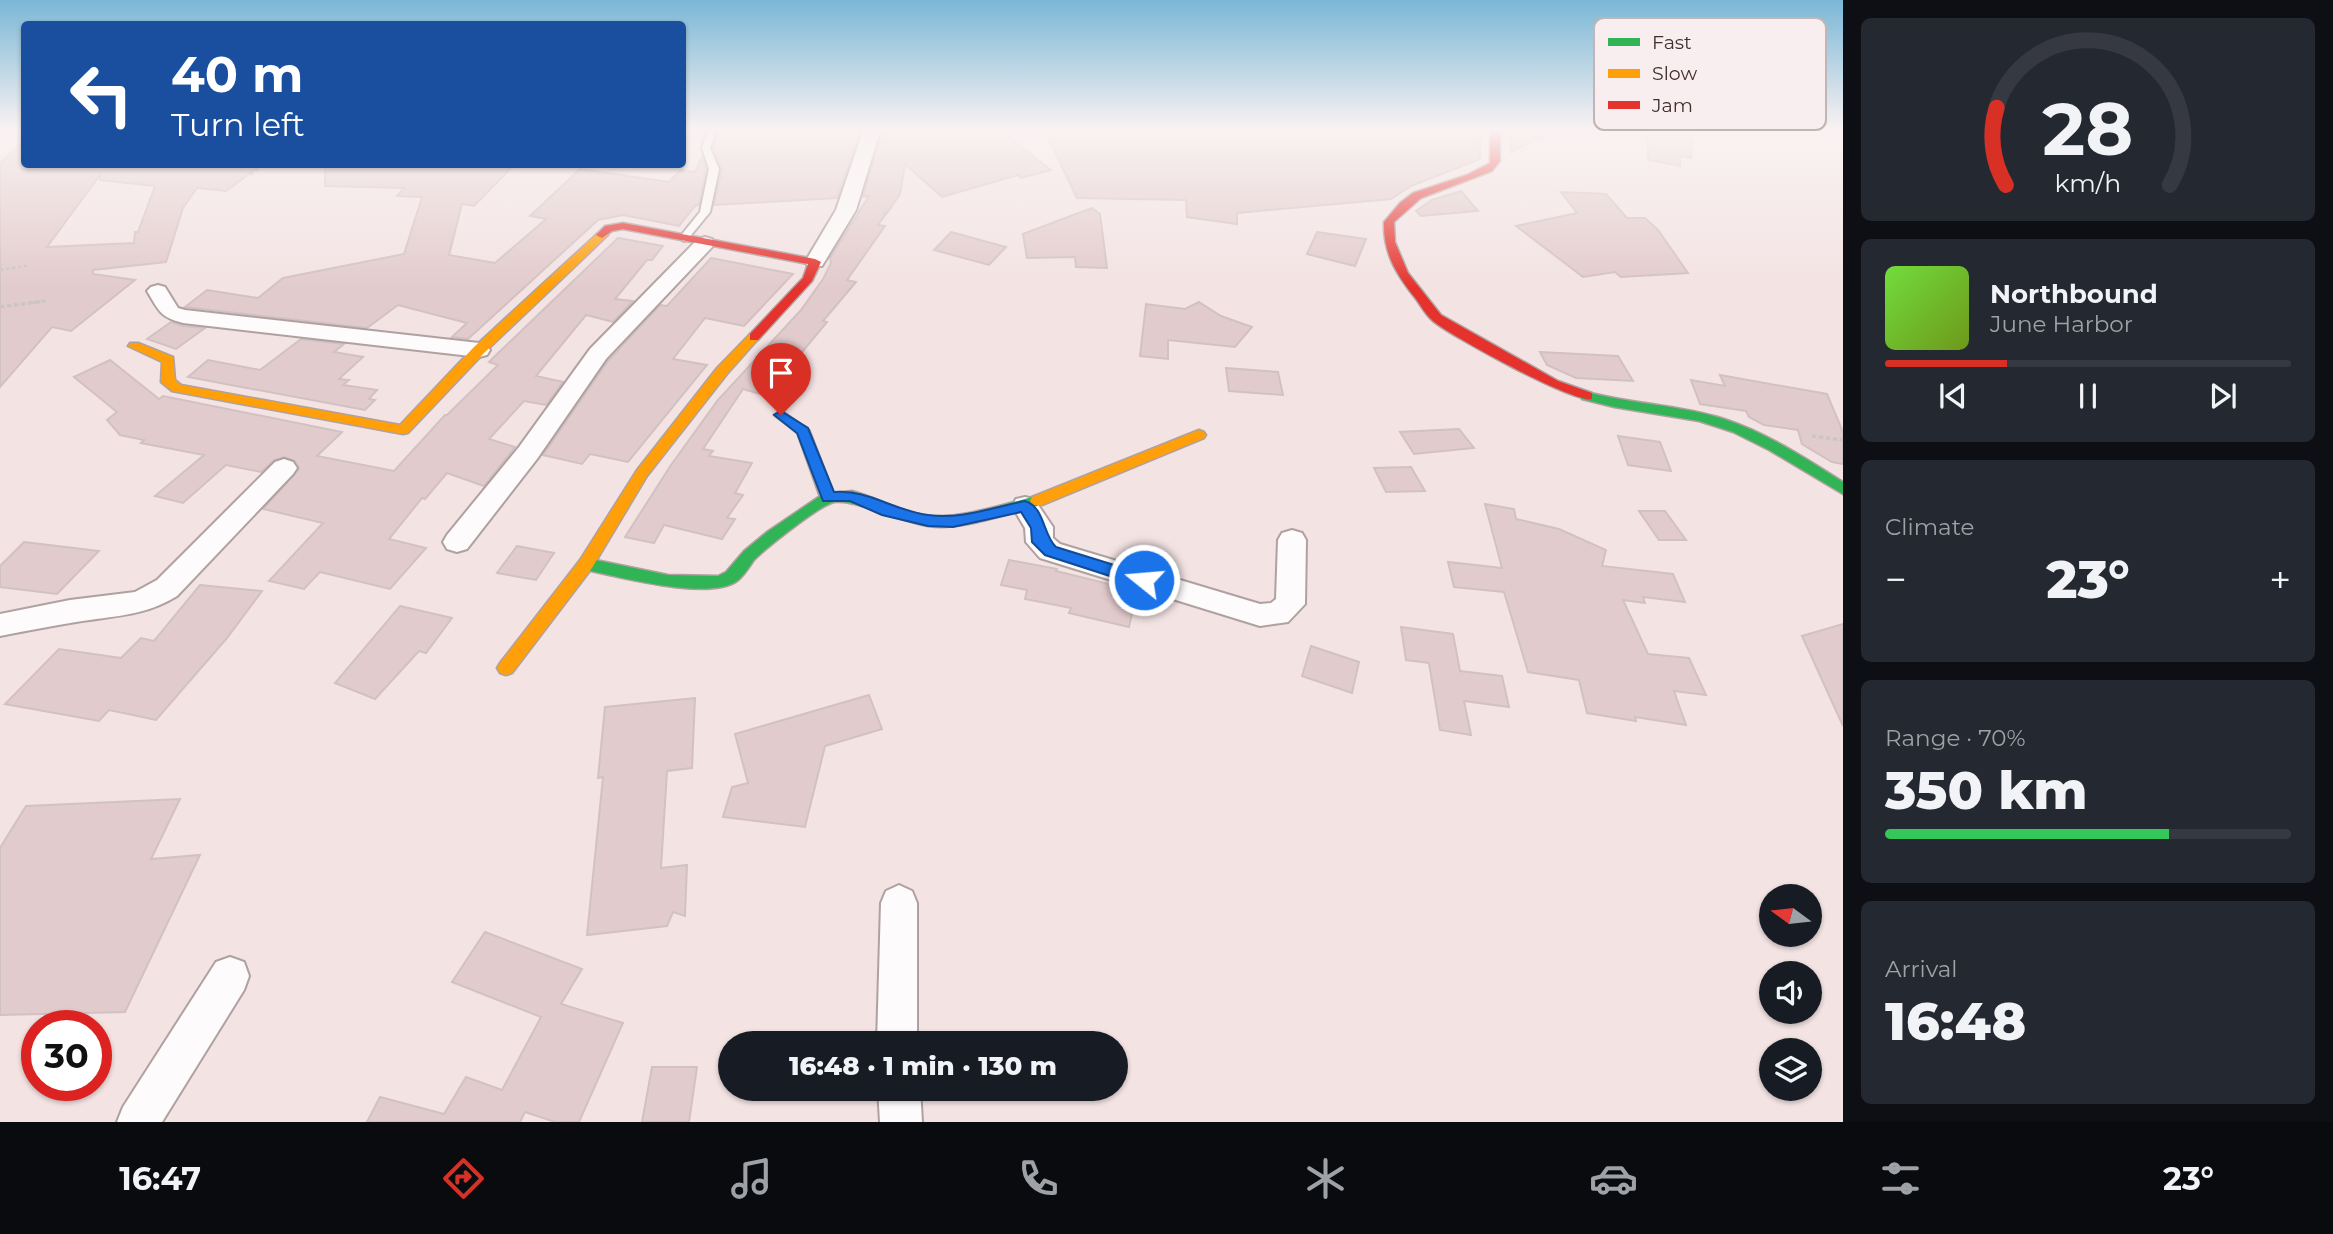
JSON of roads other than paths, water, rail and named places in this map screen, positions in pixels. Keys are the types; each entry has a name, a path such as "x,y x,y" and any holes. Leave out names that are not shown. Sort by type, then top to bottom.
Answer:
{"street":[{"path":"506,668 586,564 642,473 722,371 808,279 846,210 855,183"},
{"path":"1450,183 1421,193 1405,203 1389,222 1389,242 1402,274 1437,318 1553,384 1608,403 1699,417 1735,427 1786,452 1843,489"},
{"path":"134,346 167,360 168,382 177,388 246,398 403,430 479,350 609,228 624,226 815,262"},
{"path":"457,542 528,453 598,354 694,241"},
{"path":"158,291 170,313 183,316 479,350"},
{"path":"586,564 668,581 707,584 720,582 732,576 750,555 772,536 828,498 852,496 888,511 928,521 953,522 1025,506 1199,435"},
{"path":"0,625 82,610 128,607 150,600 167,588 284,468"},
{"path":"1025,506 1039,527 1040,542 1050,551 1260,615 1278,614 1290,604 1292,540"},
{"path":"897,1031 900,903"},
{"path":"138,1122 230,976"},
{"path":"900,1101 901,1122"}],"lane":[{"path":"694,241 705,212 711,183"},
{"path":"781,415 803,431 828,498"}]}
